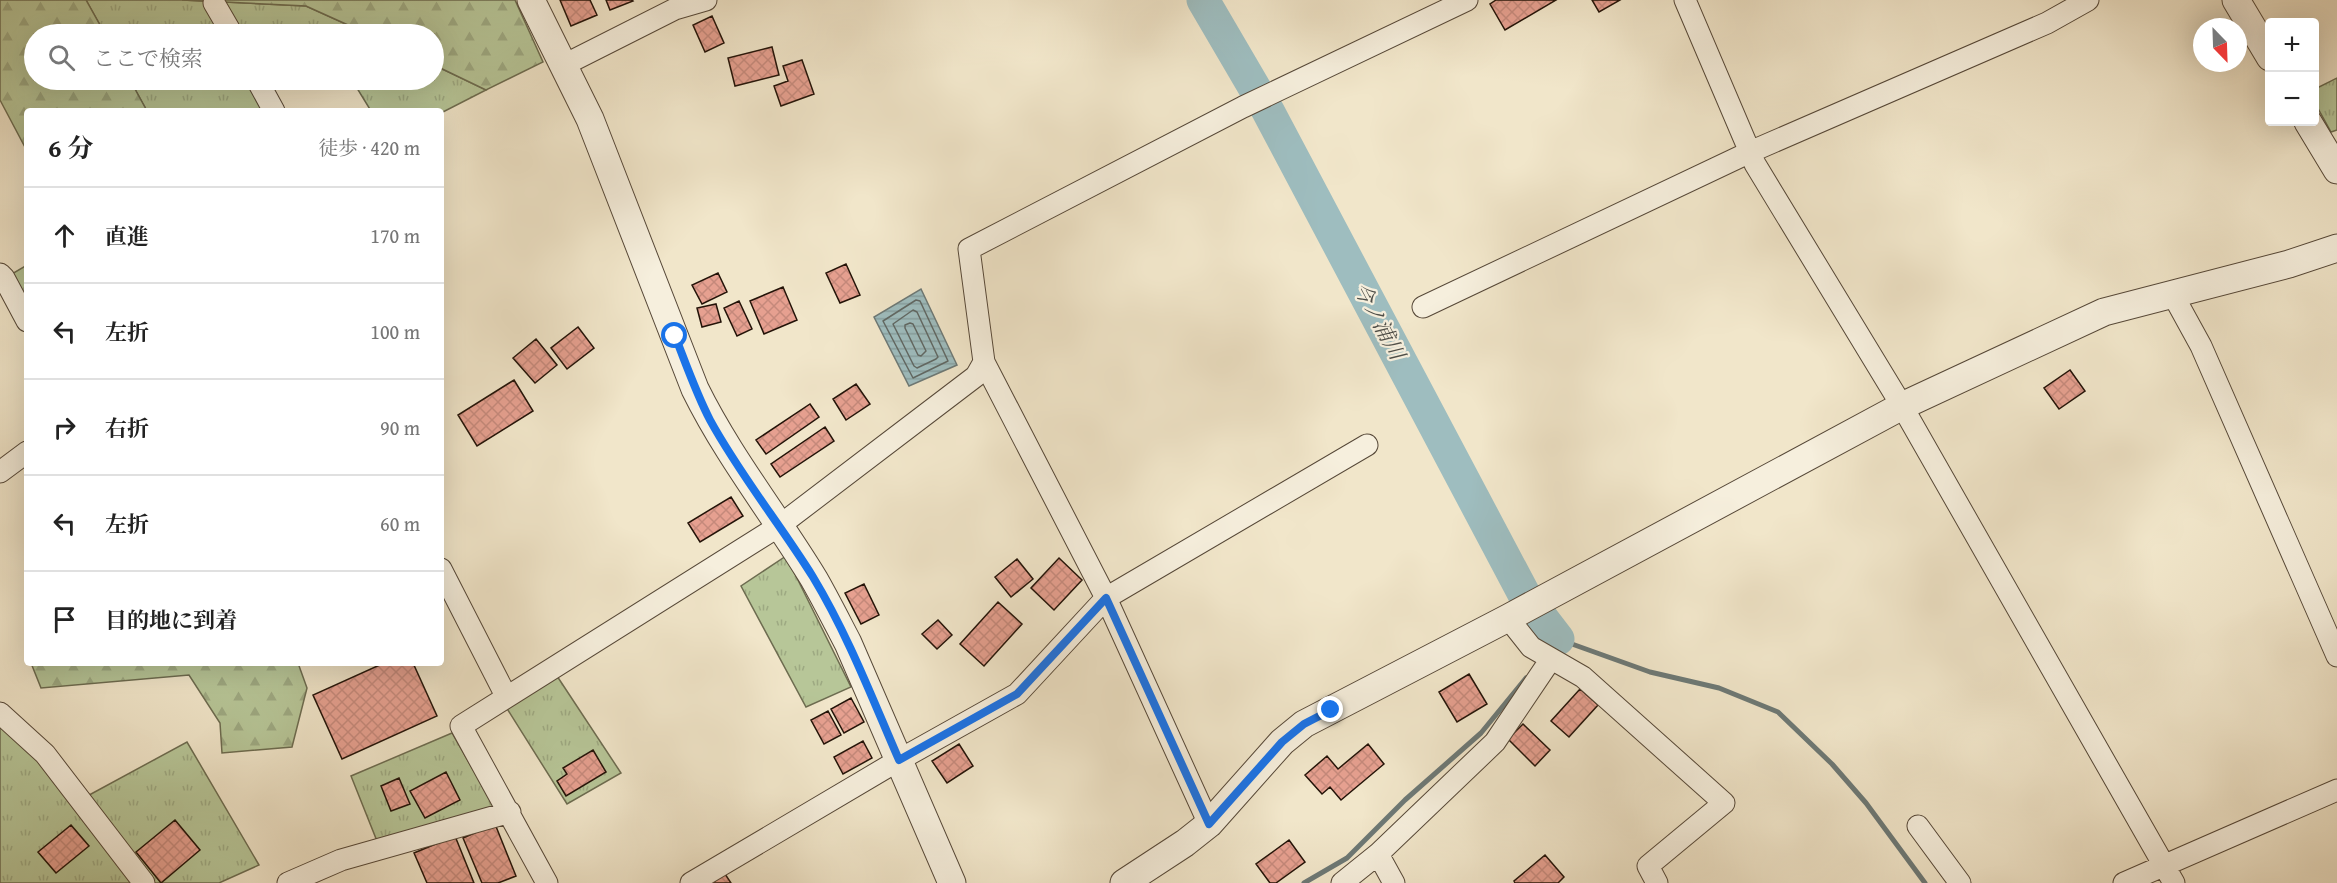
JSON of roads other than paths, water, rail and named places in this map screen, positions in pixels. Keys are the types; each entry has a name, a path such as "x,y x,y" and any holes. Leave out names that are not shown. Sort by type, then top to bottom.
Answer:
{"street":[{"path":"531,0 590,119 695,389 711,421 832,610 952,883"},
{"path":"564,65 675,9 706,0"},
{"path":"1209,824 1106,598 984,362 969,249 1243,107 1467,0"},
{"path":"1685,0 1750,152 1902,406 2169,874"},
{"path":"1423,307 1750,152 2047,23 2088,0"},
{"path":"2236,0 2265,49"},
{"path":"214,3 226,24"},
{"path":"262,90 272,108"},
{"path":"2310,126 2337,170"},
{"path":"1124,883 1185,843 1209,824 1282,742 1304,724 1508,618 1902,406 2104,312 2289,264 2337,248"},
{"path":"0,274 24,315"},
{"path":"2173,295 2202,346 2337,656"},
{"path":"547,883 461,726 779,526 976,376 984,362"},
{"path":"691,883 899,760 1017,694 1106,598 1367,445"},
{"path":"0,472 24,454"},
{"path":"444,575 506,696"},
{"path":"1508,618 1531,647 1583,677 1724,803 1648,866 1657,883"},
{"path":"1342,883 1378,854 1495,742 1551,658"},
{"path":"0,713 45,754 144,883"},
{"path":"2124,883 2169,874 2337,790"},
{"path":"288,883 341,860 510,812"},
{"path":"1918,826 1960,883"},
{"path":"1378,854 1394,883"}],"water":[{"path":"921,289 957,365 909,386 874,317"}],"waterway":[{"name":"今ノ浦川","path":"1203,0 1268,111 1525,596 1558,639"},
{"path":"1547,652 1558,639 1650,672 1719,688 1778,712 1832,764 1866,803 1925,883"},
{"path":"1304,883 1347,858 1405,800 1481,733 1526,678"}]}
